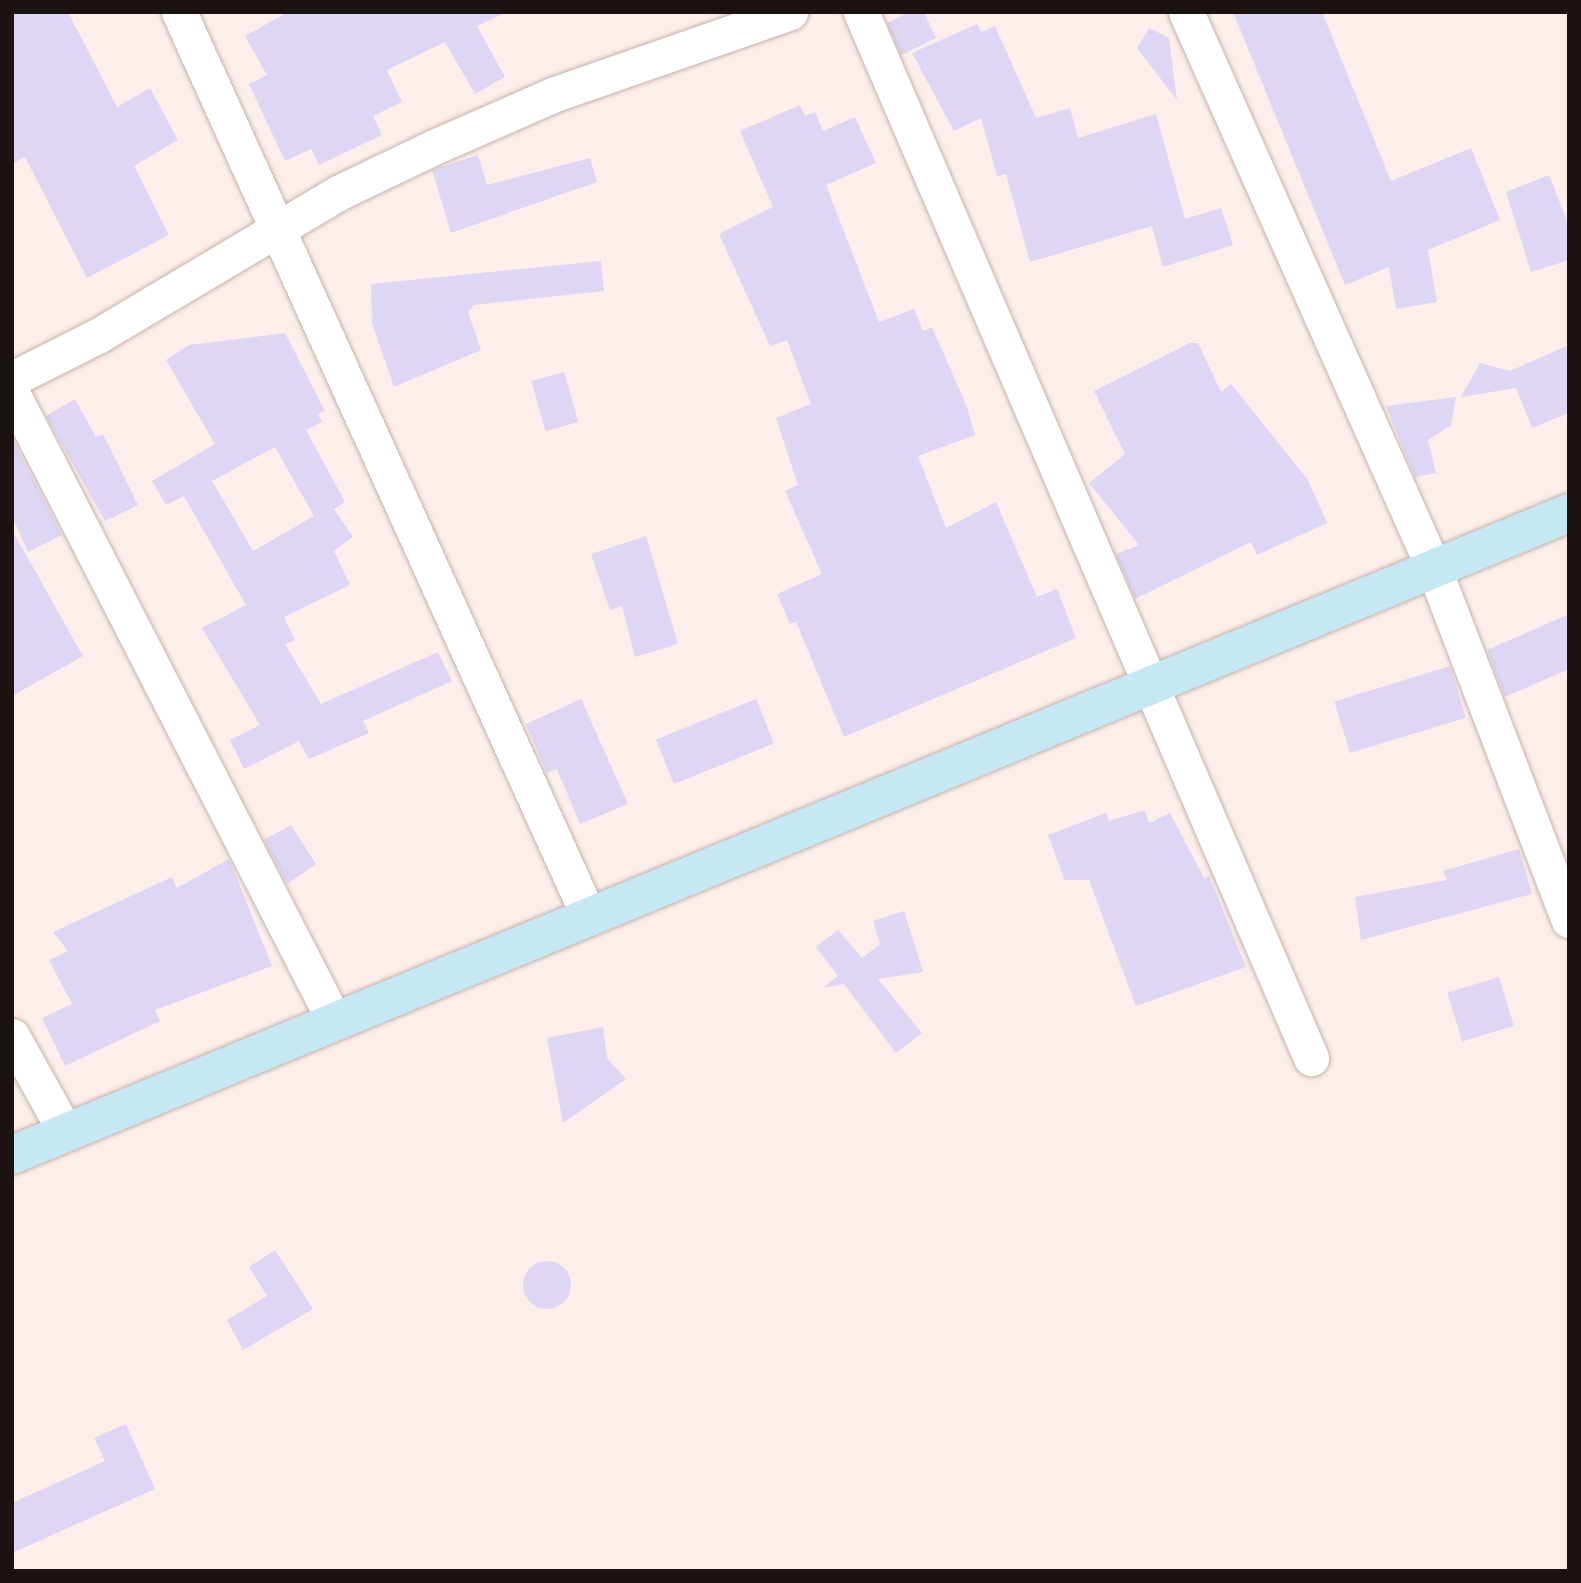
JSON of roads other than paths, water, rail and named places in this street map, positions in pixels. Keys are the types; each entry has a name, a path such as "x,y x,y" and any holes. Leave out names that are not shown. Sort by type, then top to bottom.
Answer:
{"main road":[{"path":"12,1155 1569,513"}],"street":[{"path":"179,12 589,917"},
{"path":"12,379 99,335 338,193 434,147 555,94 790,12"},
{"path":"861,12 1311,1058"},
{"path":"1186,12 1434,569 1569,920"},
{"path":"12,393 335,1022"},
{"path":"12,1036 66,1133"}]}
